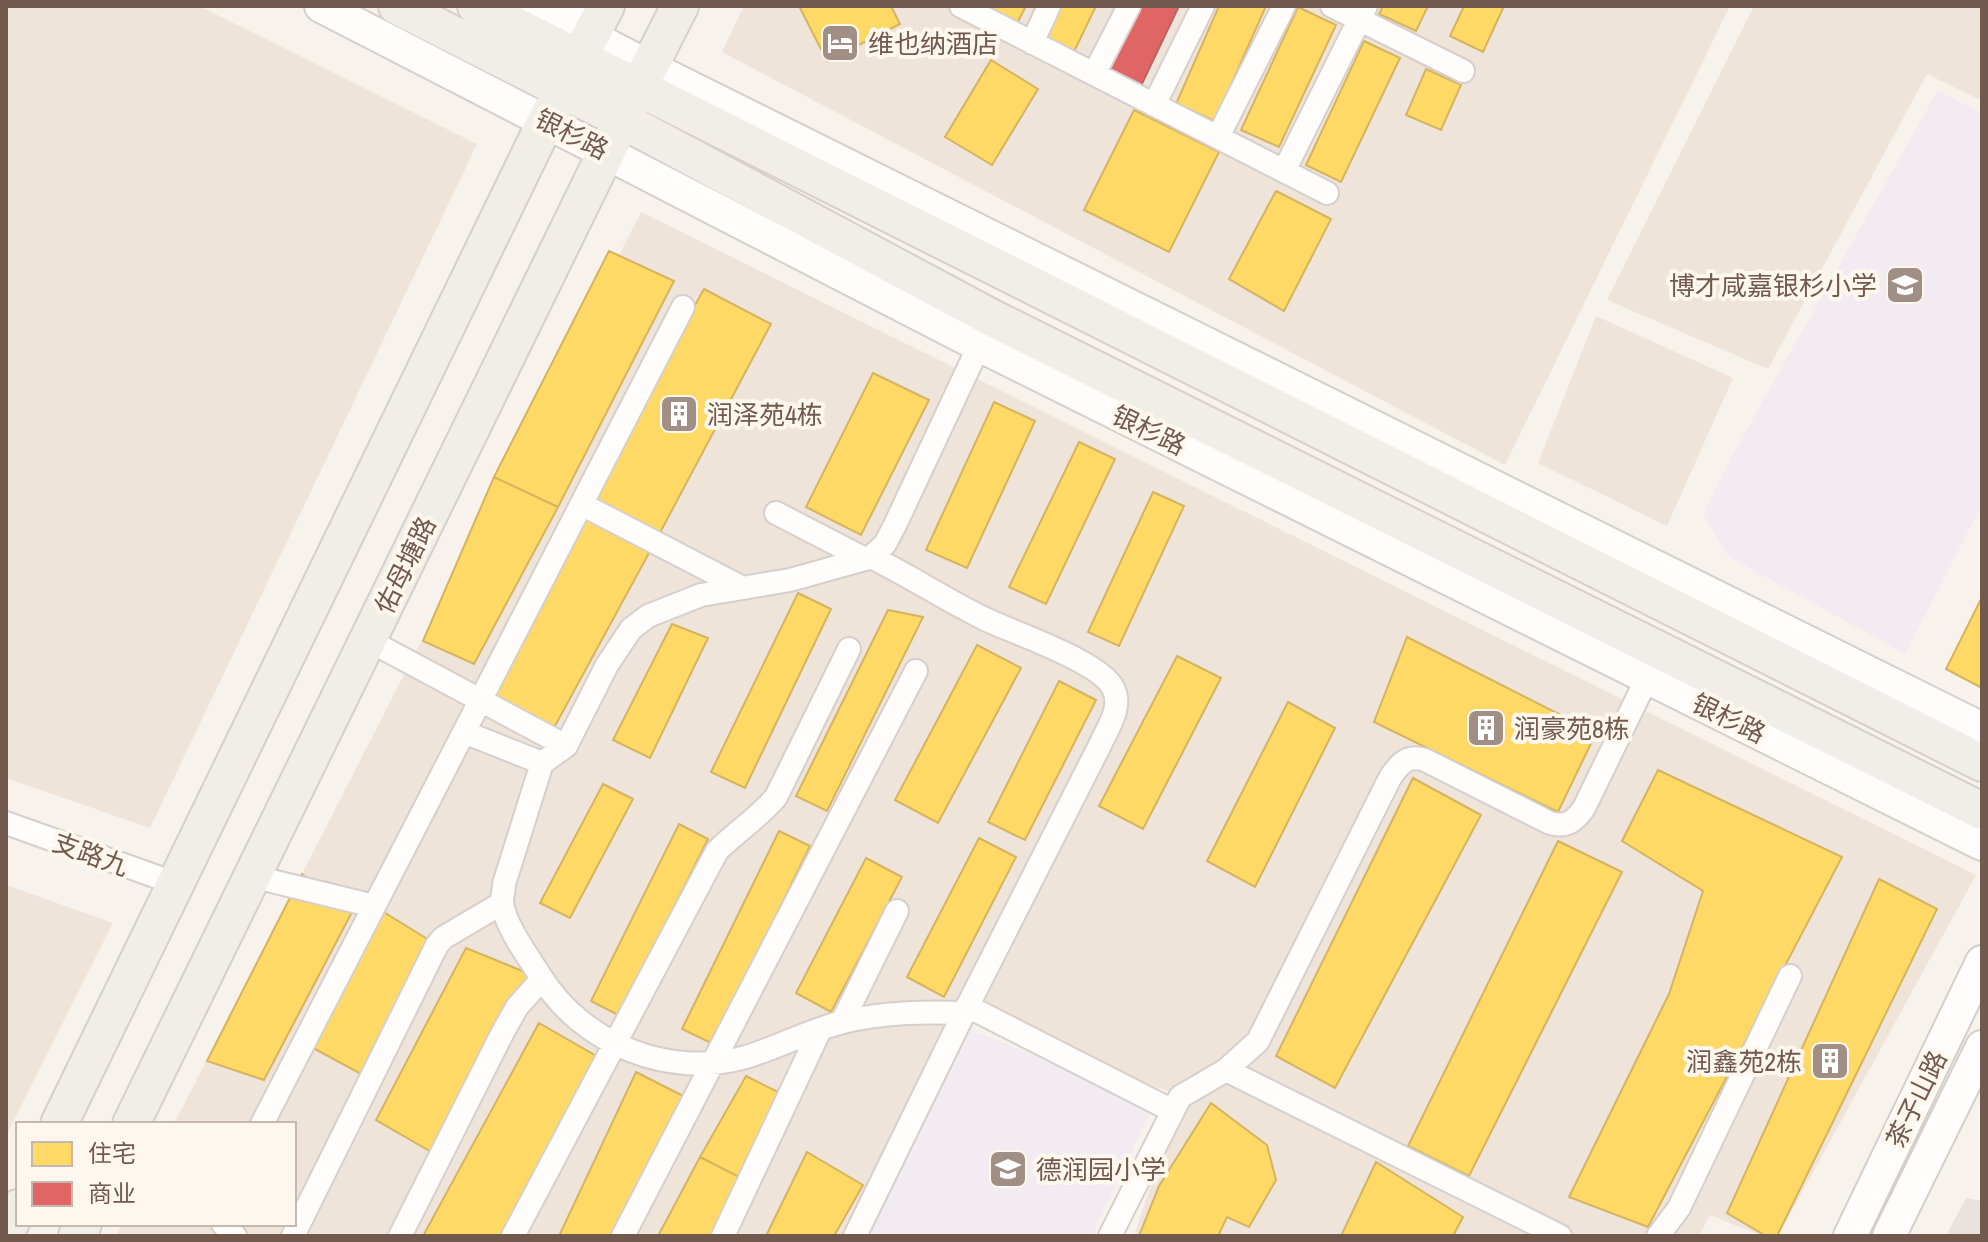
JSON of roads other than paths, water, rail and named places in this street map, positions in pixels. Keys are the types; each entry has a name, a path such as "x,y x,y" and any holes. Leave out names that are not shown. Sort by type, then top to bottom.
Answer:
{"main road":[{"name":"银杉路","path":"397,6 554,105 622,120 986,331 1654,664 1982,811"},
{"path":"476,6 590,28 644,77 1982,763"},
{"name":"佑母塘路","path":"132,1122 680,6"},
{"path":"60,1122 590,28"},
{"path":"6,1232 16,1212"}],"street":[{"name":"银杉路","path":"321,6 554,105 606,152 986,331"},
{"path":"532,6 590,28"},
{"path":"1032,43 1049,6"},
{"path":"1094,74 1129,6"},
{"path":"1154,105 1203,6"},
{"path":"1218,137 1284,6"},
{"path":"1332,6 1362,13 1463,71"},
{"path":"966,7 1327,193"},
{"path":"1284,171 1362,13"},
{"path":"644,77 1982,729"},
{"path":"263,1122 683,307"},
{"path":"986,331 885,544 868,558 823,572 701,595 648,616 631,629 607,665 566,746 542,763 504,884 502,903 518,940 542,979 569,1013 589,1030 614,1044 650,1057 712,1064 745,1057 842,1022 901,1011 966,1009 1171,1110"},
{"path":"583,505 743,588"},
{"path":"776,513 1103,676 1111,682 1117,700 1100,745 855,1236"},
{"path":"368,640 566,746"},
{"path":"513,1236 717,851 760,816 776,797 849,649"},
{"name":"银杉路","path":"1654,664 1982,844"},
{"path":"1110,1236 1180,1097 1243,1057 1262,1034 1390,778 1403,761 1418,757 1550,823 1558,826 1568,824 1584,808 1654,664"},
{"path":"623,1236 916,671"},
{"path":"464,732 542,763"},
{"name":"支路九","path":"6,823 177,884"},
{"path":"251,876 374,906"},
{"path":"293,1236 437,945 443,938 502,903"},
{"path":"842,1022 897,911"},
{"name":"茶子山路","path":"1850,1236 1982,962"},
{"path":"1658,1236 1679,1208 1790,976"},
{"path":"400,1236 503,1032 517,1007 542,979"},
{"path":"723,1236 820,1030"},
{"name":"茶子山路","path":"1889,1236 1982,1047"},
{"path":"1226,1070 1560,1236"}],"place":[{"name":"维也纳酒店","path":"840,43"},
{"name":"博才咸嘉银杉小学","path":"1905,285"},
{"name":"润泽苑4栋","path":"679,414"},
{"name":"润豪苑8栋","path":"1486,728"},
{"name":"润鑫苑2栋","path":"1830,1061"},
{"name":"德润园小学","path":"1008,1169"}]}
